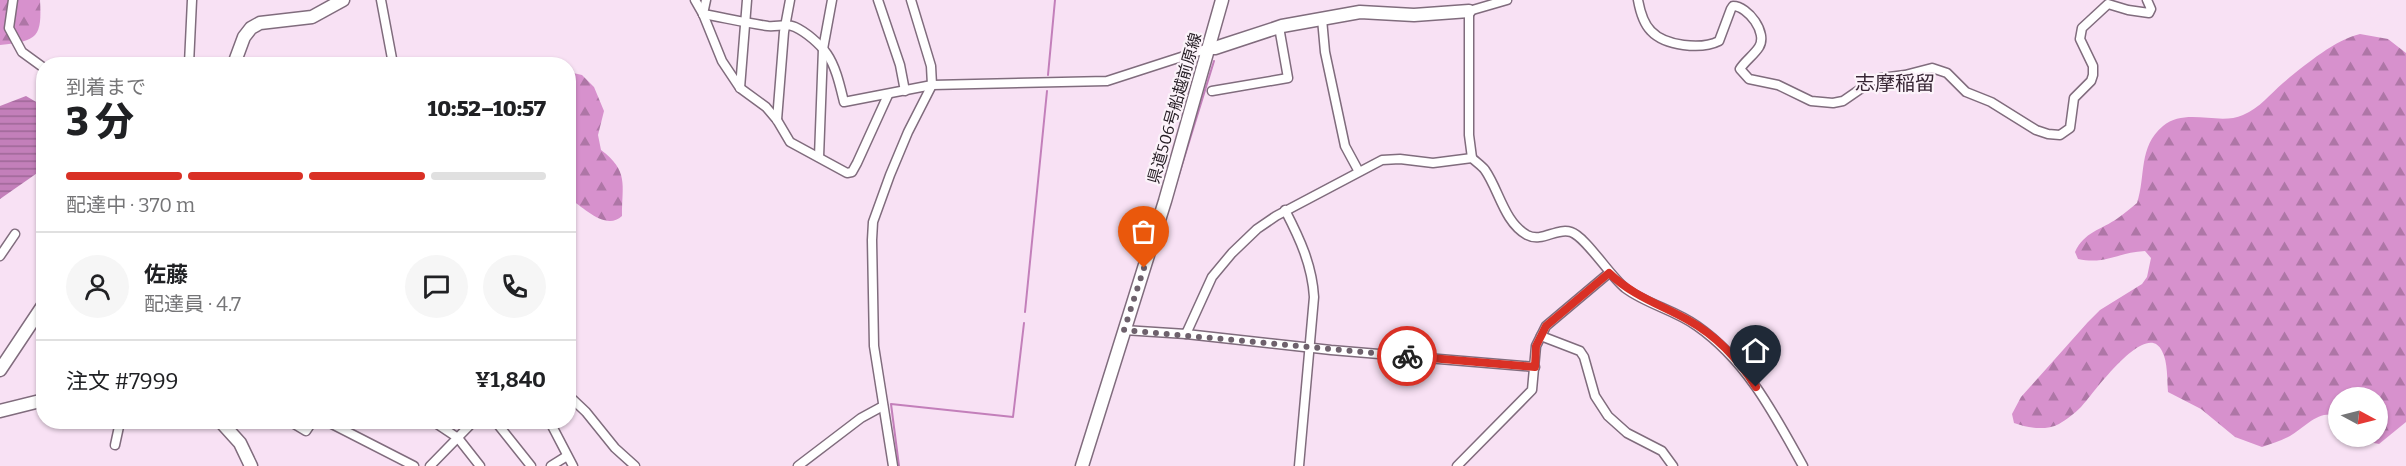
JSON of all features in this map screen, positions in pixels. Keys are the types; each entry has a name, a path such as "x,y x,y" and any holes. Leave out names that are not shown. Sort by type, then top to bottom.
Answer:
{"street":[{"path":"14,0 9,28 22,52 36,62"},
{"path":"189,57 192,0"},
{"path":"237,57 244,37 260,22 312,17 343,0"},
{"path":"381,0 392,57"},
{"path":"695,0 722,61 740,88 766,107 790,142 848,173 852,172 888,95"},
{"path":"703,14 706,0"},
{"path":"740,88 747,0"},
{"path":"777,120 790,0"},
{"path":"819,157 823,49 832,0"},
{"path":"878,0 900,65 905,91"},
{"path":"893,466 874,346 871,261 873,222 897,157 932,85 931,66 911,0"},
{"name":"県道506号船越前原線","path":"1083,466 1168,191 1222,0"},
{"path":"703,14 772,26 786,25 805,34 823,49 833,64 844,102 932,85 1107,81 1278,27 1360,12 1414,15 1469,11 1504,0"},
{"path":"1638,0 1646,24 1658,36 1678,43 1705,46 1719,41 1731,9 1733,6 1739,6 1750,14 1758,26 1762,40 1760,46 1740,69 1742,74 1749,79 1778,85 1811,101 1833,103 1843,101 1872,81 1932,68 1947,73 1966,92 1991,102 2027,125 2048,134 2060,135 2070,128 2074,98 2091,81 2093,75 2093,66 2079,39 2082,28 2108,4 2149,13 2151,9 2147,0"},
{"path":"1469,11 1468,135 1472,158 1485,170 1510,216 1526,234 1541,237 1565,231 1579,236 1609,273 1626,289 1686,319 1725,348 1748,373 1803,466"},
{"path":"1322,20 1325,52 1345,146 1359,170"},
{"path":"1212,91 1288,78 1278,27"},
{"path":"1186,334 1212,277 1232,253 1257,229 1286,210 1382,160 1400,159 1433,163 1472,158"},
{"path":"1286,210 1307,256 1314,297 1299,466"},
{"path":"0,256 15,234"},
{"path":"1457,466 1532,390 1536,346 1556,316 1609,273"},
{"path":"0,370 36,316"},
{"path":"1124,330 1535,367"},
{"path":"1541,336 1580,351 1584,357 1595,396 1608,416 1627,433 1662,451 1673,466"},
{"path":"0,411 36,402"},
{"path":"576,403 615,448 635,466"},
{"path":"798,466 861,418 883,406"},
{"path":"116,445 119,429"},
{"path":"227,429 240,443 251,466"},
{"path":"347,429 414,466"},
{"path":"444,429 458,438 480,466"},
{"path":"430,466 466,429"},
{"path":"502,429 531,466"},
{"path":"554,429 573,466"},
{"path":"551,466 567,456"}],"green space":[{"path":"0,0 40,0 40,22 35,35 23,41 0,45"},
{"path":"2360,34 2388,39 2406,53 2406,422 2388,437 2388,387 2328,387 2328,414 2312,420 2280,441 2262,447 2235,437 2201,409 2168,392 2165,360 2162,351 2154,343 2144,344 2119,362 2081,407 2059,424 2048,428 2036,428 2014,423 2012,414 2021,397 2088,322 2100,310 2142,284 2147,277 2151,258 2145,251 2097,260 2078,259 2075,252 2088,236 2118,218 2137,203 2146,152 2155,134 2163,126 2182,118 2224,119 2243,115 2260,105 2278,87 2320,54"},
{"path":"576,74 582,75 594,87 604,111 598,135 601,150 616,165 623,187 622,216 609,221 602,220 576,203"}],"shaded area":[{"path":"26,96 36,102 36,174 0,199 0,106"}],"waterway":[{"path":"1048,75 1055,0"},
{"path":"1161,233 1214,61"},
{"path":"1025,312 1047,91"},
{"path":"899,466 891,404 1013,417 1024,323"}],"way so far":[{"path":"1144,268 1124,330 1407,356"}],"district":[{"name":"志摩稲留","path":"1895,83"}],"route":[{"path":"1407,356 1535,367 1536,346 1546,326 1609,273 1626,289 1696,325 1725,348 1748,373 1756,387"}]}
